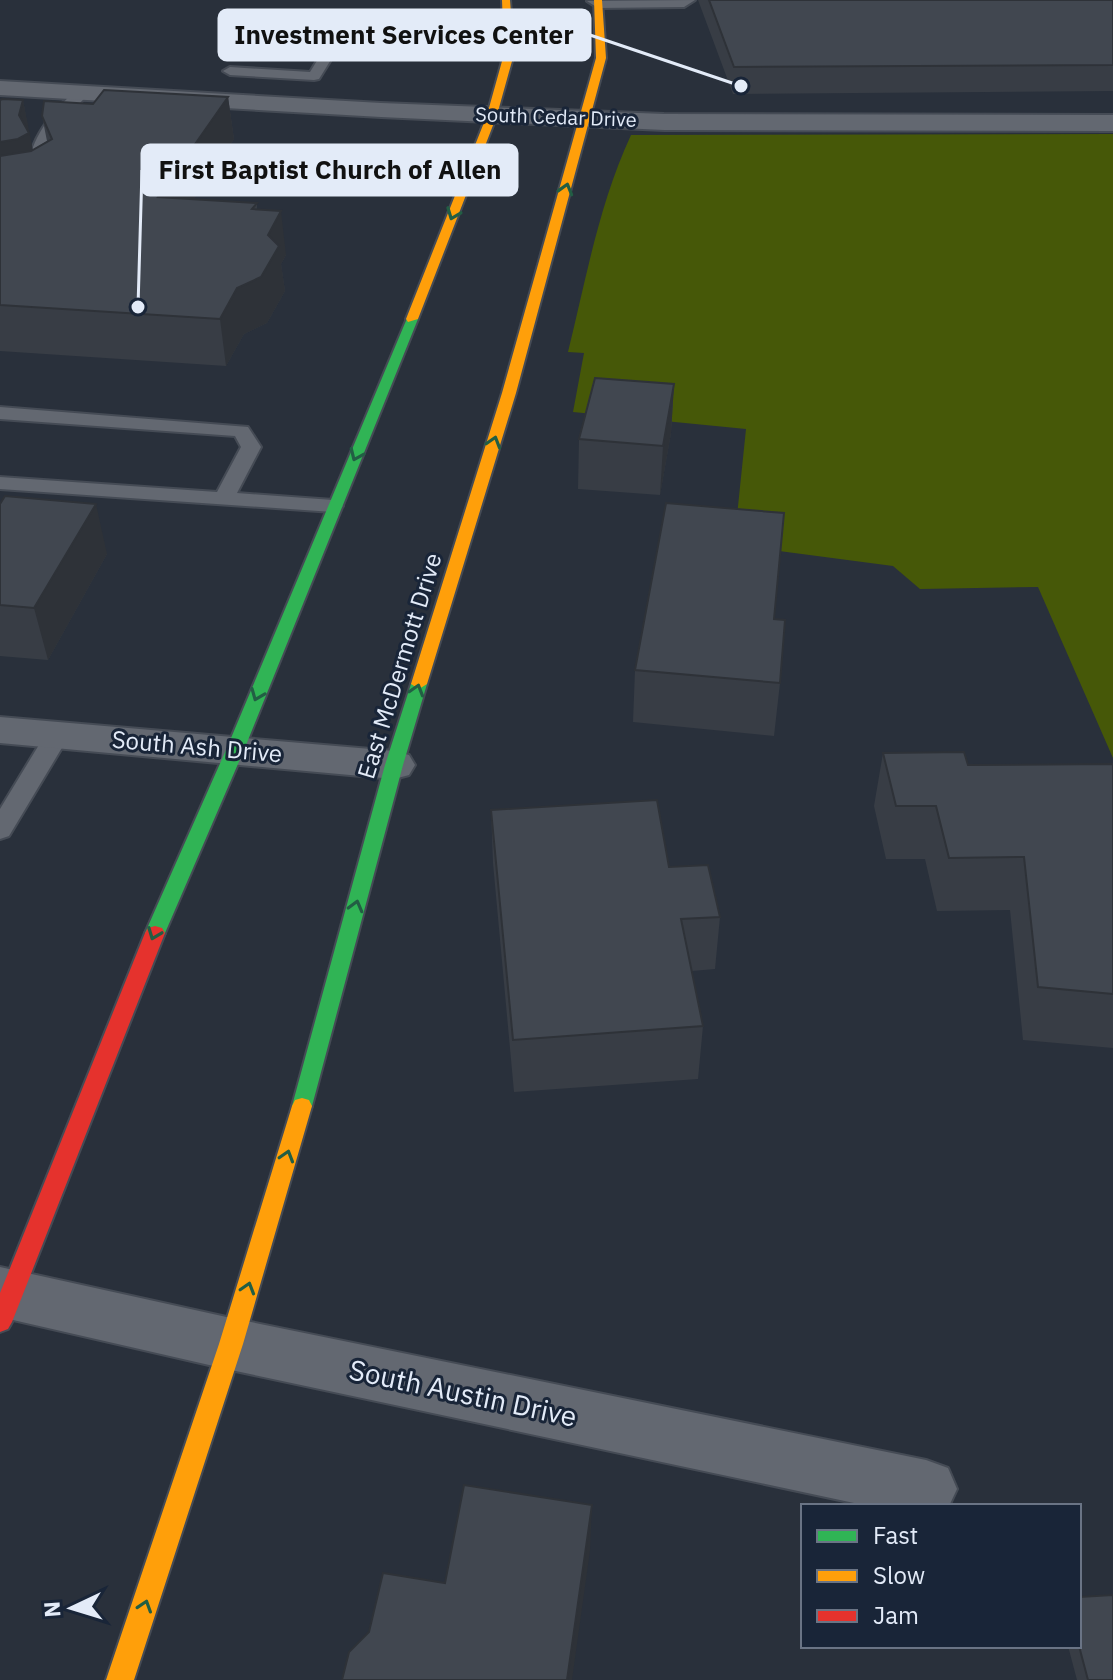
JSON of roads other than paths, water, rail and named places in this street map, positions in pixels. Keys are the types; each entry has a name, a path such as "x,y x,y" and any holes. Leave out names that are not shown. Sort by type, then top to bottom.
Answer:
{"main road":[{"name":"East McDermott Drive","path":"120,1680 231,1344 295,1133 394,765 509,393 601,58 598,0"},
{"path":"4,1303 165,907 235,750 333,506 386,387 492,115 509,54 506,8"}],"street":[{"path":"598,0 684,0"},
{"name":"South Cedar Drive","path":"0,88 586,118 782,123 1113,123"},
{"name":"South Ash Drive","path":"0,730 394,765"},
{"name":"South Austin Drive","path":"4,1303 231,1344 926,1489"}],"lane":[{"path":"425,16 427,0"},
{"path":"230,71 314,76 351,17 425,16 506,8"},
{"path":"0,193 32,189 51,179 39,160 39,149 56,120 83,92"},
{"path":"26,126 56,120"},
{"path":"0,413 241,431 251,447 224,498"},
{"path":"0,483 333,506"},
{"path":"0,830 57,736"}],"place":[{"name":"Investment Services Center","path":"741,86"},
{"name":"First Baptist Church of Allen","path":"138,307"}]}
